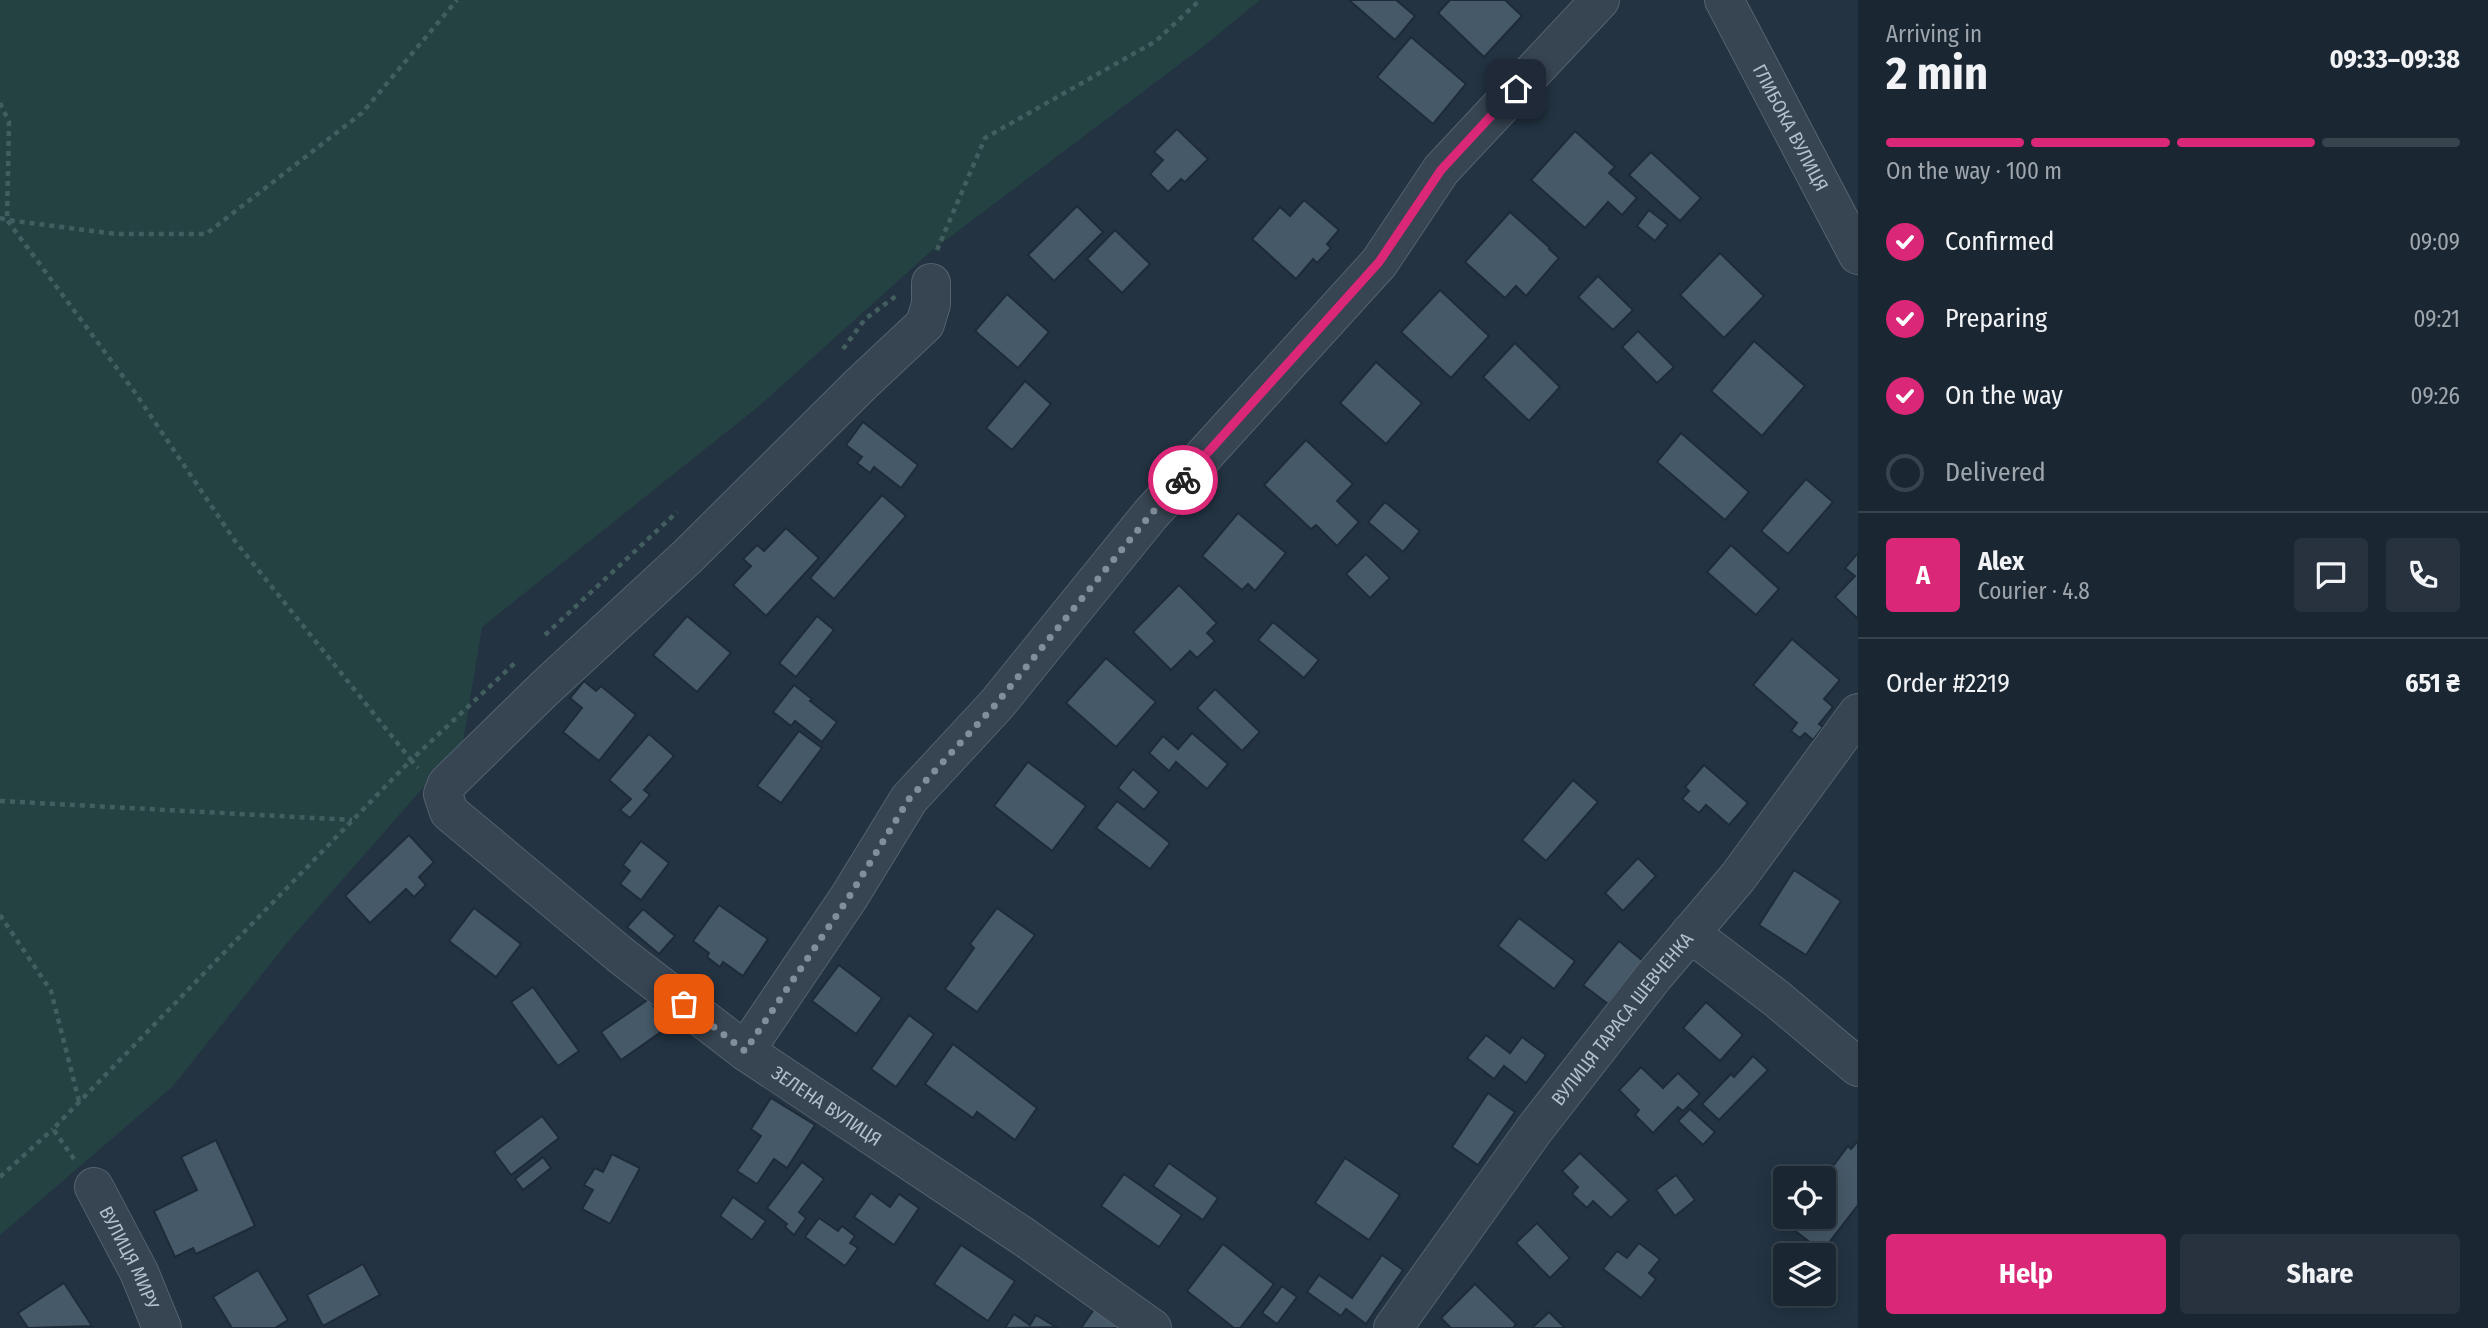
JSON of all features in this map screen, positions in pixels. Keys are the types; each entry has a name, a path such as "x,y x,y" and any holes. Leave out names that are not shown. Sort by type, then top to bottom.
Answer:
{"street":[{"path":"745,1051 849,897 909,799 996,704 1150,515 1379,262 1441,170 1600,0"},
{"name":"ГЛИБОКА ВУЛИЦЯ","path":"1724,0 1858,255"},
{"path":"446,803 447,784 544,689 687,557 925,324 931,304 923,278"},
{"name":"ВУЛИЦЯ ТАРАСА ШЕВЧЕНКА","path":"1392,1328 1534,1130 1690,933 1738,877 1858,713"},
{"name":"ЗЕЛЕНА ВУЛИЦЯ","path":"446,803 623,957 745,1051 1024,1237 1152,1328"},
{"path":"1690,933 1776,998 1858,1067"},
{"name":"ВУЛИЦЯ МИРУ","path":"94,1187 139,1272 162,1328"}],"path":[{"path":"0,218 116,234 206,234 362,113 457,0"},
{"path":"841,350 865,319 923,278 985,138 1156,41 1200,0"},
{"path":"0,103 9,122 7,220 136,394 235,541 446,803"},
{"path":"543,637 686,504"},
{"path":"0,1177 53,1129 411,760 523,656"},
{"path":"0,801 352,820"},
{"path":"0,915 51,991 79,1102"},
{"path":"53,1129 94,1187"}],"green space":[{"path":"0,0 1260,0 1205,45 930,252 759,406 482,627 463,742 286,944 173,1086 0,1235"}],"building":[{"path":"1349,0 1396,0 1415,16 1395,40"},
{"path":"1450,0 1505,0 1522,16 1484,57 1438,13"},
{"path":"1411,37 1466,84 1433,124 1377,77"},
{"path":"1177,129 1208,159 1185,182 1181,179 1168,192 1150,174 1163,160 1154,152"},
{"path":"1575,131 1615,167 1609,173 1637,198 1622,215 1608,202 1585,228 1531,180"},
{"path":"1651,152 1701,198 1680,221 1629,175"},
{"path":"1304,200 1339,230 1327,244 1331,248 1317,263 1313,259 1296,279 1252,239 1280,207 1290,216"},
{"path":"1077,206 1103,232 1054,281 1028,255"},
{"path":"1649,210 1668,225 1655,241 1637,226"},
{"path":"1510,212 1559,258 1526,296 1516,286 1505,298 1465,262"},
{"path":"1115,230 1150,264 1122,293 1087,259"},
{"path":"1720,253 1764,296 1724,338 1680,295"},
{"path":"1598,276 1633,310 1613,330 1578,297"},
{"path":"1440,290 1489,336 1451,378 1401,332"},
{"path":"1007,294 1049,332 1018,368 975,331"},
{"path":"1638,331 1674,367 1657,383 1622,347"},
{"path":"1754,341 1805,386 1762,436 1711,391"},
{"path":"1515,343 1560,387 1529,421 1483,377"},
{"path":"1376,362 1422,403 1386,444 1340,403"},
{"path":"1025,381 1051,404 1012,450 986,428"},
{"path":"863,422 918,465 901,488 874,467 870,473 857,463 862,457 846,445"},
{"path":"1681,433 1749,492 1725,520 1657,462"},
{"path":"1306,440 1353,484 1337,501 1359,522 1337,546 1316,525 1311,529 1264,485"},
{"path":"1806,479 1833,502 1788,554 1761,531"},
{"path":"882,495 906,516 834,599 810,578"},
{"path":"1385,502 1420,531 1403,552 1368,522"},
{"path":"1238,513 1286,553 1255,591 1248,584 1242,590 1202,556"},
{"path":"786,528 819,558 766,616 733,585 751,566 743,559 757,545 764,551"},
{"path":"1731,545 1779,589 1756,615 1707,572"},
{"path":"1858,553 1858,619 1835,597 1855,576 1845,568"},
{"path":"1366,554 1390,578 1370,598 1346,574"},
{"path":"1179,585 1217,623 1207,633 1215,641 1197,658 1190,651 1171,670 1133,632"},
{"path":"687,616 731,653 697,692 653,655"},
{"path":"817,616 834,630 796,677 779,663"},
{"path":"1273,622 1319,660 1304,678 1258,640"},
{"path":"1792,639 1840,680 1824,699 1833,707 1819,724 1823,727 1813,740 1805,733 1800,738 1791,731 1797,723 1753,685"},
{"path":"1106,658 1156,702 1116,747 1066,703"},
{"path":"584,681 596,691 601,686 636,715 599,761 563,732 582,708 570,698"},
{"path":"794,685 837,722 822,742 795,721 791,726 773,712"},
{"path":"1215,689 1260,732 1242,751 1197,708"},
{"path":"799,731 822,748 781,803 757,786"},
{"path":"1192,733 1228,764 1207,789 1176,762 1169,771 1149,753 1163,736 1178,749"},
{"path":"649,734 674,756 644,790 650,795 630,818 620,810 631,799 609,780"},
{"path":"1028,762 1086,806 1052,851 994,806"},
{"path":"1704,765 1748,803 1729,825 1706,805 1699,813 1682,799 1689,791 1685,787"},
{"path":"1133,769 1159,792 1144,810 1118,788"},
{"path":"1573,780 1598,802 1546,861 1522,840"},
{"path":"1117,801 1170,843 1150,869 1096,828"},
{"path":"409,835 434,862 419,877 426,885 414,897 406,889 370,923 345,896"},
{"path":"641,841 669,863 641,900 620,884 630,871 623,865"},
{"path":"1638,858 1656,876 1623,911 1605,893"},
{"path":"1794,870 1841,901 1806,955 1759,925"},
{"path":"719,905 768,939 743,976 723,962 720,967 707,957 709,953 693,941"},
{"path":"474,908 521,944 496,977 449,941"},
{"path":"997,908 1035,935 977,1012 945,989 974,948 970,944"},
{"path":"643,909 675,936 659,954 627,927"},
{"path":"1519,918 1575,961 1554,989 1498,946"},
{"path":"1619,941 1643,961 1608,1004 1583,985"},
{"path":"839,965 882,998 856,1034 812,1001"},
{"path":"533,987 579,1051 558,1066 511,1002"},
{"path":"649,999 668,1027 621,1060 601,1032"},
{"path":"1706,1002 1743,1035 1720,1061 1683,1028"},
{"path":"909,1015 934,1034 896,1087 871,1069"},
{"path":"1486,1035 1510,1053 1522,1037 1546,1055 1526,1083 1504,1066 1494,1079 1467,1058"},
{"path":"953,1044 1037,1108 1015,1140 977,1112 973,1118 925,1084"},
{"path":"1753,1056 1768,1070 1719,1120 1702,1104 1731,1074 1734,1077"},
{"path":"1641,1067 1663,1088 1678,1073 1700,1094 1683,1111 1678,1107 1653,1133 1635,1115 1639,1110 1619,1090"},
{"path":"1488,1093 1515,1112 1478,1165 1452,1147"},
{"path":"771,1098 815,1125 787,1168 774,1159 757,1184 737,1171 761,1136 751,1129"},
{"path":"1690,1109 1715,1132 1703,1145 1678,1121"},
{"path":"542,1116 559,1138 511,1175 494,1152"},
{"path":"216,1140 255,1226 196,1254 193,1248 175,1257 154,1211 197,1190 181,1157"},
{"path":"1858,1141 1858,1205 1829,1243 1811,1243 1793,1229 1836,1229 1836,1166 1833,1166 1848,1146 1851,1149"},
{"path":"1580,1153 1629,1200 1611,1218 1593,1201 1587,1208 1572,1194 1578,1187 1562,1171"},
{"path":"612,1154 640,1168 610,1224 582,1209 593,1190 584,1185 595,1168 603,1172"},
{"path":"543,1157 551,1168 523,1190 515,1179"},
{"path":"1345,1158 1400,1195 1369,1240 1315,1203"},
{"path":"802,1162 824,1179 799,1212 806,1218 794,1235 785,1227 787,1224 767,1208"},
{"path":"1169,1163 1218,1198 1203,1220 1153,1186"},
{"path":"1124,1174 1182,1215 1159,1247 1101,1206"},
{"path":"1676,1175 1695,1200 1675,1216 1656,1190"},
{"path":"871,1193 890,1207 899,1194 919,1208 894,1245 854,1217"},
{"path":"733,1197 766,1221 752,1240 720,1216"},
{"path":"819,1218 838,1231 842,1226 855,1236 850,1243 858,1248 845,1266 805,1237"},
{"path":"1537,1223 1570,1258 1550,1278 1516,1243"},
{"path":"1639,1243 1660,1259 1649,1273 1656,1279 1641,1298 1603,1269 1617,1251 1627,1258"},
{"path":"1223,1244 1274,1284 1240,1328 1234,1328 1187,1291"},
{"path":"961,1245 1015,1281 988,1321 934,1284"},
{"path":"1382,1255 1403,1270 1366,1324 1346,1309 1341,1316 1307,1292 1319,1275 1352,1298"},
{"path":"363,1264 380,1295 323,1326 307,1295"},
{"path":"258,1270 288,1320 275,1328 232,1328 213,1297"},
{"path":"64,1283 92,1326 28,1328 18,1313"},
{"path":"1475,1284 1516,1324 1513,1328 1451,1328 1441,1318"},
{"path":"1282,1286 1297,1297 1277,1324 1262,1313"},
{"path":"1099,1302 1124,1328 1081,1328"},
{"path":"1549,1312 1565,1328 1532,1328"},
{"path":"1014,1314 1030,1325 1036,1315 1056,1327 1005,1328"}],"way so far":[{"path":"684,1004 745,1051 849,897 909,799 996,704 1150,515 1183,480"}],"route":[{"path":"1183,480 1379,262 1441,170 1516,89"}]}
